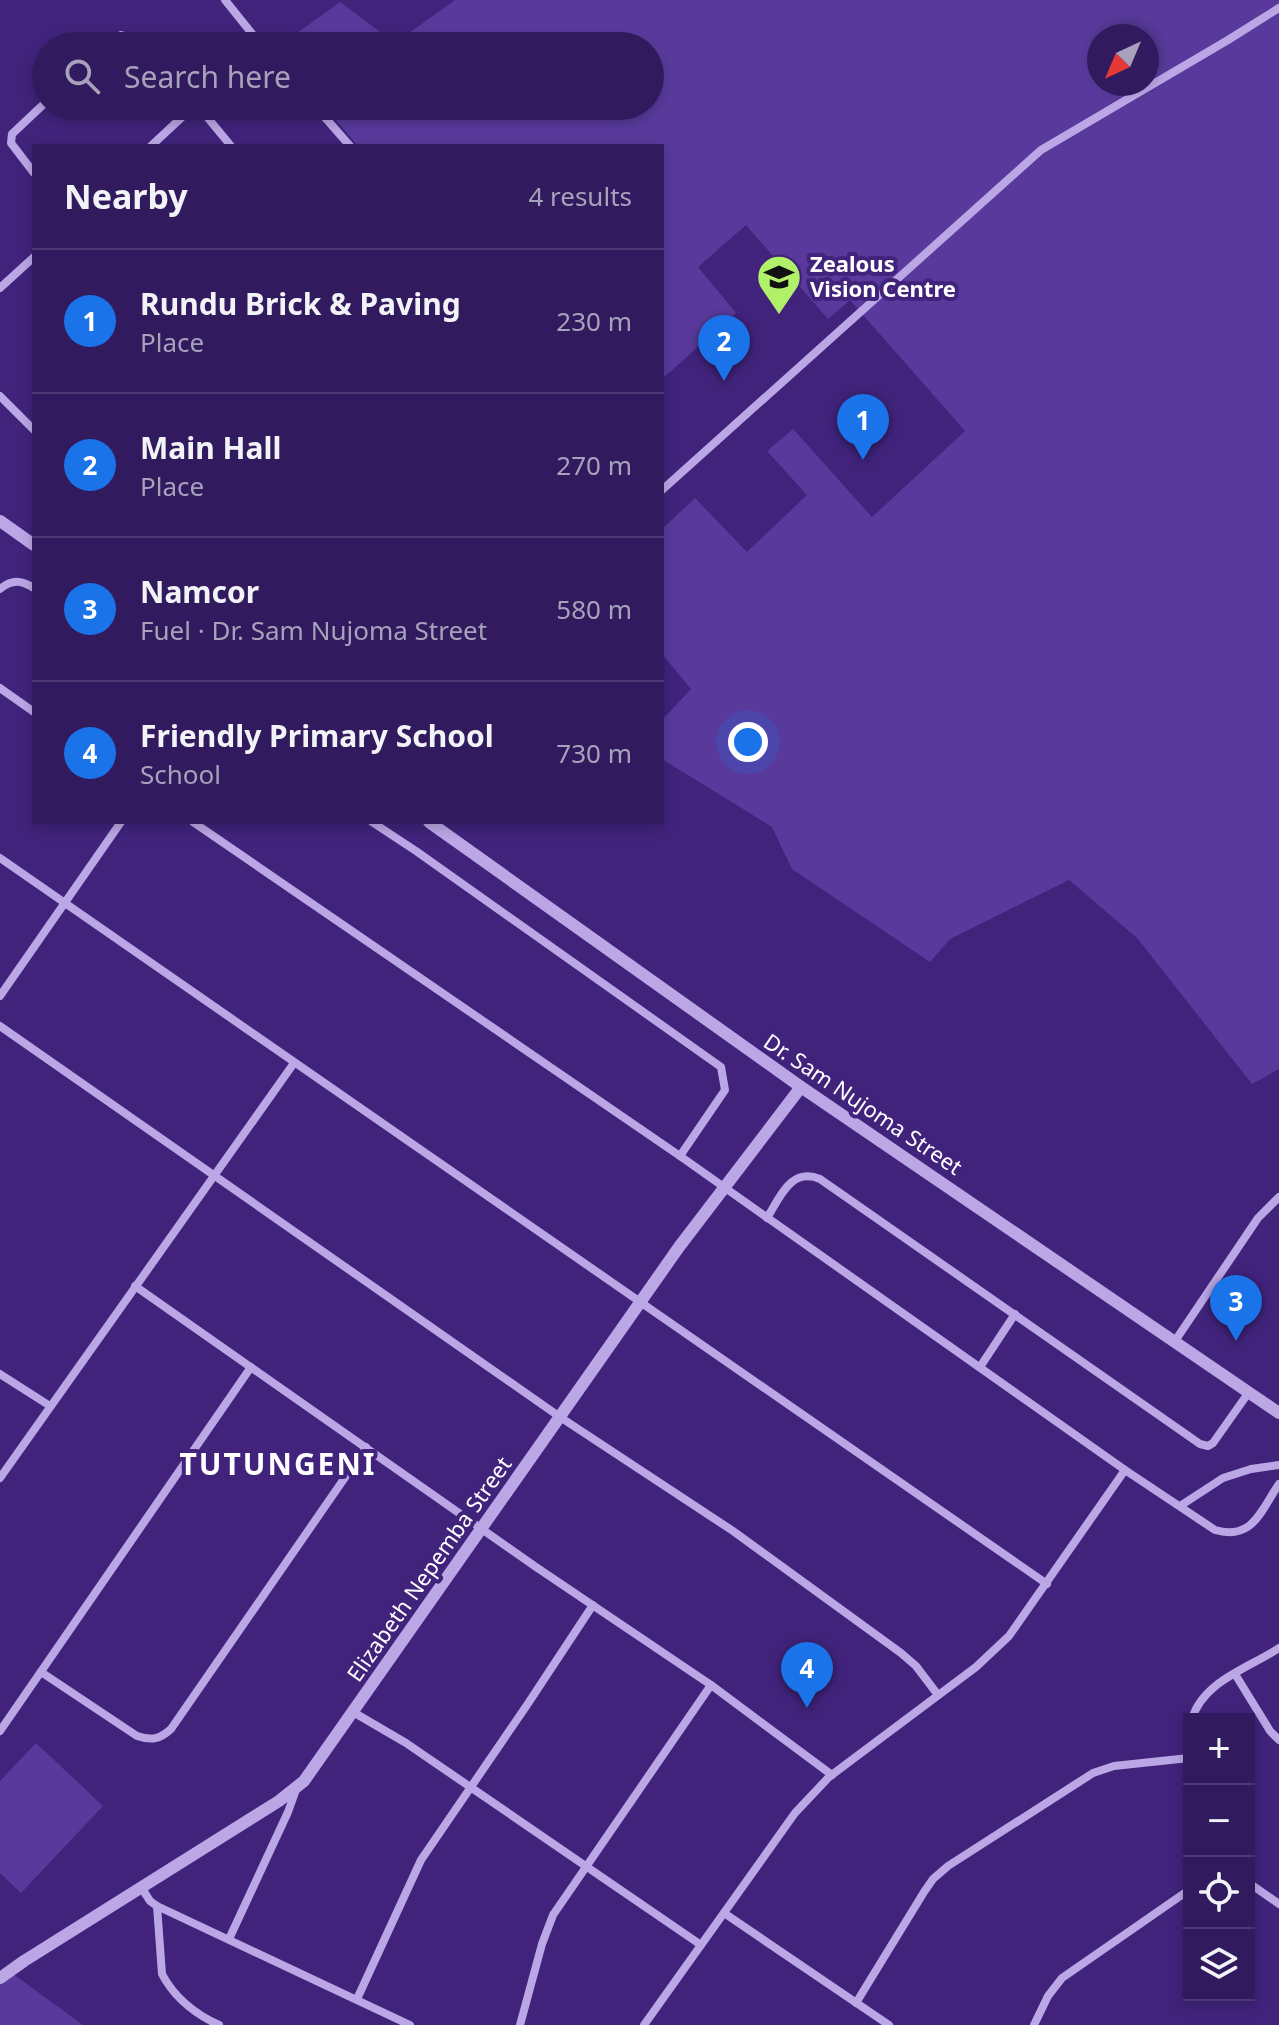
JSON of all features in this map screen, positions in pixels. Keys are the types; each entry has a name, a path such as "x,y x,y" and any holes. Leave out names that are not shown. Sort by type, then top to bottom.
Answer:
{"street":[{"path":"225,0 249,32"},
{"path":"664,485 1041,150 1279,8"},
{"path":"32,115 10,138 32,170"},
{"path":"153,144 180,120"},
{"path":"208,120 229,144"},
{"path":"327,120 348,144"},
{"path":"0,288 32,259"},
{"path":"0,396 32,428"},
{"path":"0,521 32,544"},
{"path":"0,589 11,582 20,581 32,587"},
{"path":"0,688 32,711"},
{"path":"0,996 120,824"},
{"path":"196,824 725,1187 1125,1470 1215,1530 1237,1533 1246,1529 1255,1521 1279,1484"},
{"path":"375,824 721,1067 725,1090 680,1156"},
{"name":"Dr. Sam Nujoma Street","path":"432,824 801,1087 1279,1413"},
{"path":"0,858 1047,1584"},
{"path":"0,1026 560,1417 733,1531 901,1653 916,1666 938,1695"},
{"path":"0,1478 294,1063"},
{"name":"Elizabeth Nepemba Street","path":"0,1978 279,1801 313,1770 640,1303 801,1087"},
{"path":"767,1218 797,1177 810,1175 820,1179 1200,1444 1208,1446 1213,1443 1249,1392"},
{"path":"1175,1341 1258,1218 1279,1197"},
{"path":"135,1286 711,1685 832,1775"},
{"path":"980,1367 1015,1314"},
{"path":"0,1731 251,1367"},
{"path":"0,1374 50,1406"},
{"path":"41,1672 137,1736 155,1740 164,1736 366,1447"},
{"path":"1180,1506 1223,1478 1279,1465"},
{"path":"644,2025 795,1813 832,1775 996,1650 1015,1629 1125,1470"},
{"path":"357,1999 421,1860 593,1605"},
{"path":"1194,1713 1199,1702 1217,1684 1279,1648"},
{"path":"1235,1674 1270,1731 1279,1740"},
{"path":"520,2025 553,1915 711,1685"},
{"path":"353,1712 406,1743 701,1945"},
{"path":"856,2003 924,1892 948,1866 1093,1773 1114,1766 1183,1759"},
{"path":"229,1939 297,1787"},
{"path":"141,1887 157,1906 410,2025"},
{"path":"1255,1887 1279,1904"},
{"path":"1034,2025 1048,1996 1062,1978 1183,1894"},
{"path":"157,1906 162,1974 185,2004 219,2025"},
{"path":"724,1913 889,2025"},
{"path":"0,1966 24,1961"}],"shaded area":[{"path":"455,0 1279,0 1279,1069 1252,1084 1137,938 1069,880 950,939 930,962 792,869 772,827 664,760 664,718 691,689 664,656 664,527 695,498 747,552 807,495 767,451 793,429 872,517 965,431 850,300 828,319 746,225 698,267 736,313 664,377 664,144 356,144 336,120 664,120 664,32 410,32"},
{"path":"340,2 380,32 298,32"},
{"path":"36,1743 103,1806 21,1893 0,1873 0,1781"},
{"path":"13,1974 83,2025 0,2025 0,1983"}],"place":[{"name":"Zealous Vision Centre","path":"779,316"},
{"name":"Main Hall","path":"724,381"},
{"name":"Rundu Brick & Paving","path":"863,460"},
{"name":"Namcor","path":"1236,1341"},
{"name":"Friendly Primary School","path":"807,1708"}],"district":[{"name":"TUTUNGENI","path":"278,1465"}]}
